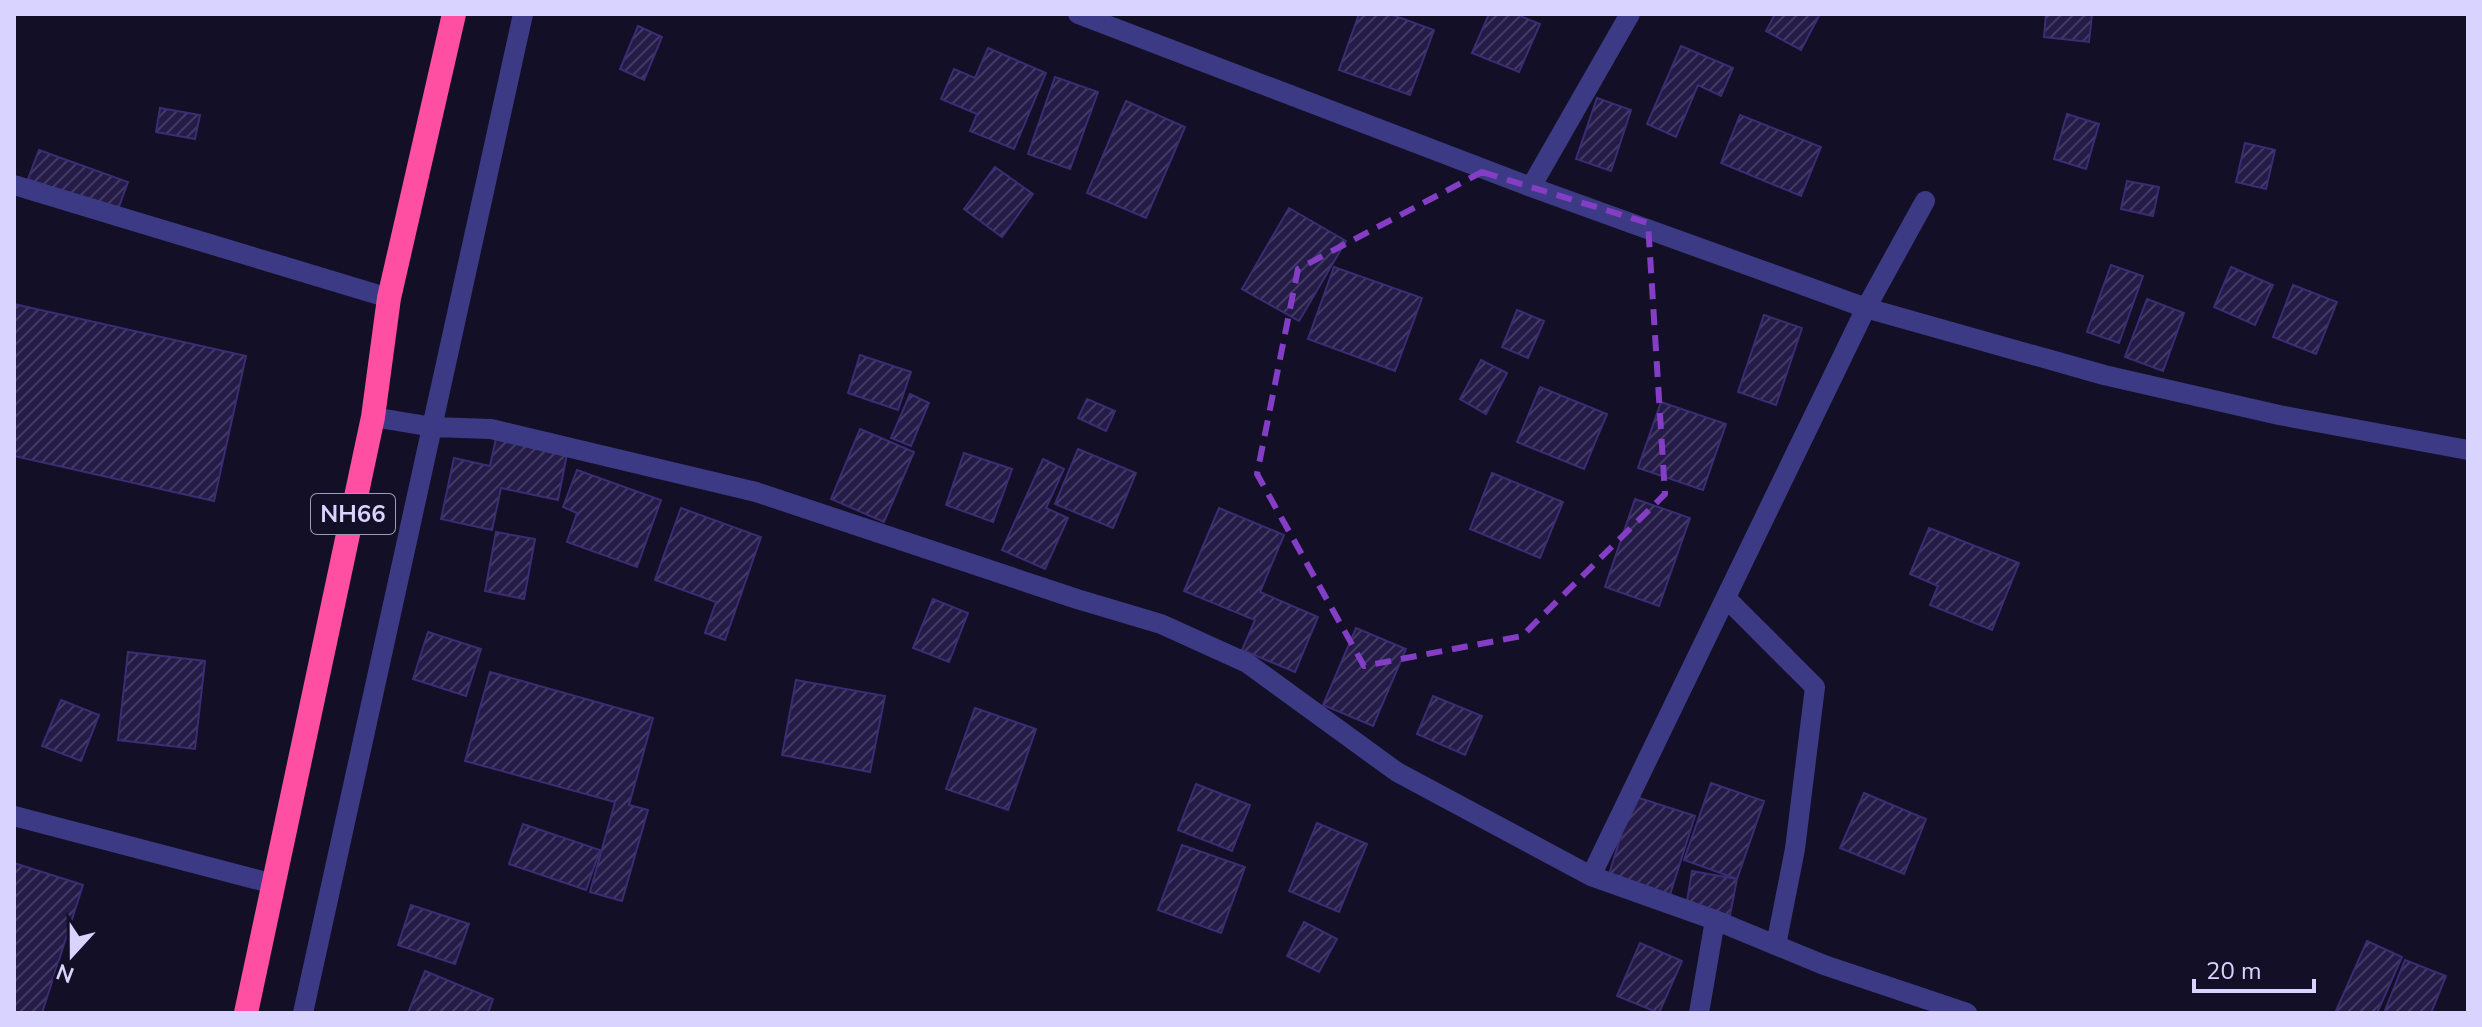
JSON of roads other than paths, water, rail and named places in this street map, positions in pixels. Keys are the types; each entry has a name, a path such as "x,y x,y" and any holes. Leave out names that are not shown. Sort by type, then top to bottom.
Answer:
{"highway":[{"name":"NH66","path":"246,1013 373,417 389,298 454,14"}],"street":[{"path":"303,1013 523,14"},
{"path":"1078,14 1531,187 1866,308 2104,375 2279,415 2468,450"},
{"path":"1531,187 1630,14"},
{"path":"14,185 389,298"},
{"path":"1591,876 1866,308 1925,201"},
{"path":"373,417 433,427 491,429 756,492 1161,624 1247,663 1397,772 1591,876 1715,920 1824,965 1967,1013"},
{"path":"1726,598 1815,687 1795,849 1776,945"},
{"path":"14,816 274,884"},
{"path":"1699,1013 1715,920"}]}
